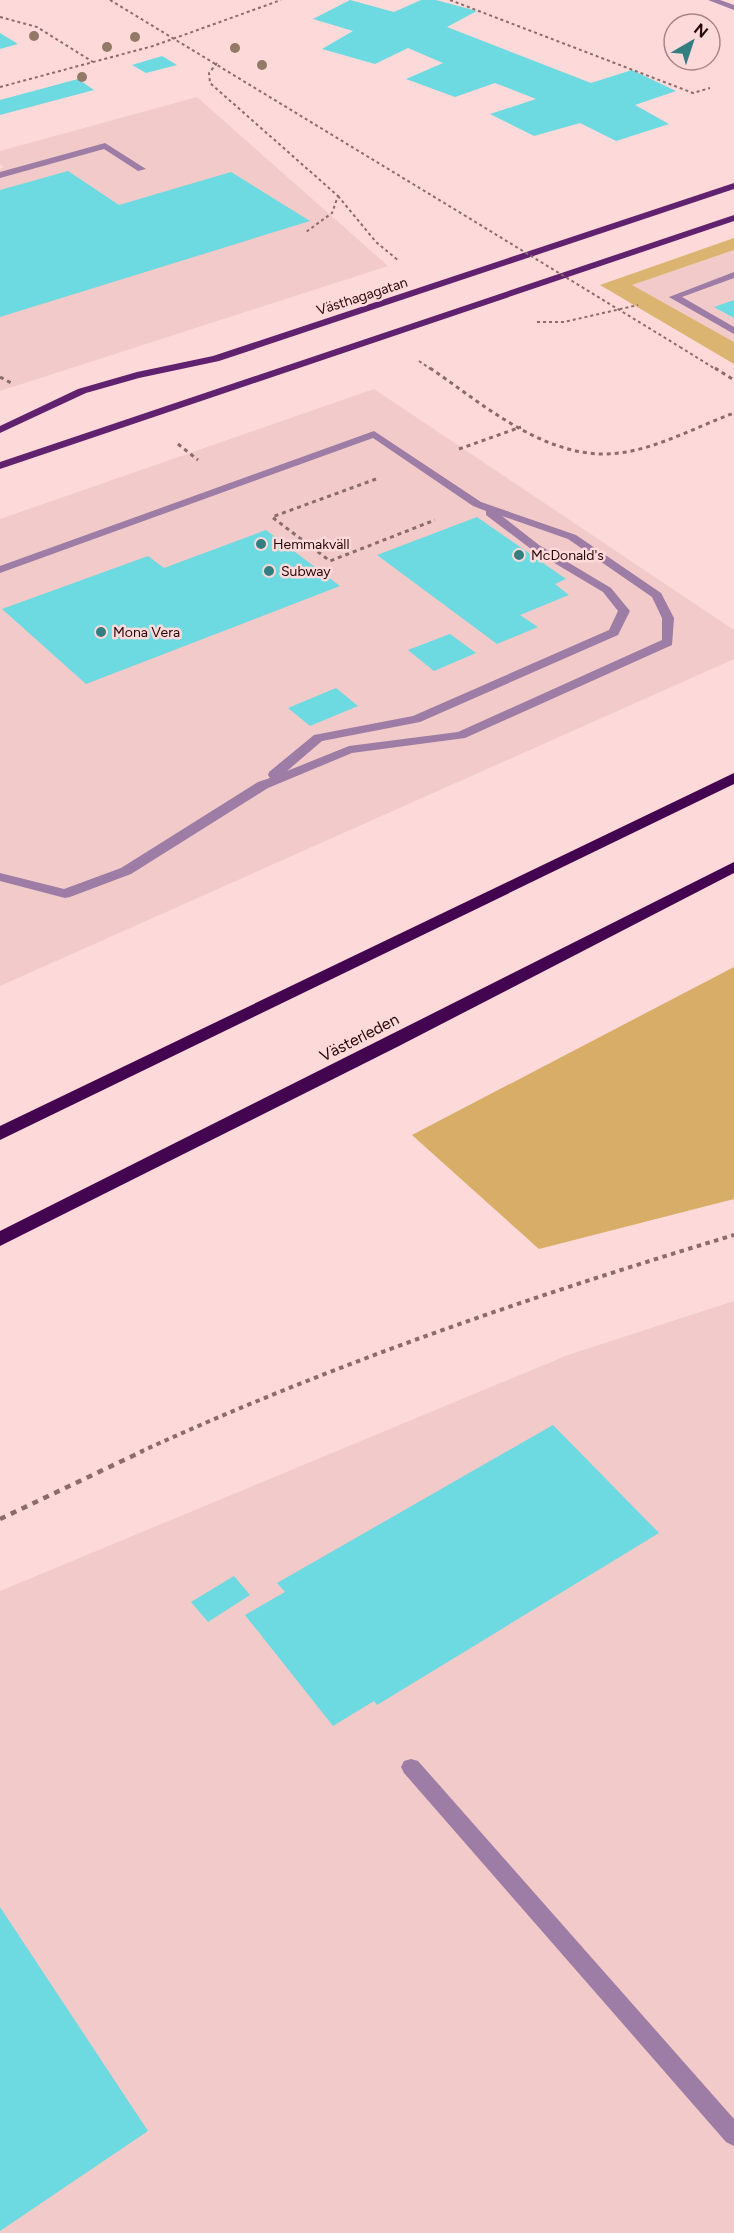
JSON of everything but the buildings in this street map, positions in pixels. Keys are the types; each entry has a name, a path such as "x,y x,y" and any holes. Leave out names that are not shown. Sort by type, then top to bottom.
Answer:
{"highway":[{"path":"0,1134 734,778"},
{"name":"Västerleden","path":"0,1239 393,1042 734,867"}],"main road":[{"name":"Västhagagatan","path":"0,429 82,391 138,375 215,359 734,186"},
{"path":"0,466 734,218"}],"street":[{"path":"712,0 734,8"},
{"path":"0,175 105,146 141,169"},
{"path":"674,297 734,275"},
{"path":"674,297 734,331"},
{"path":"0,570 374,434 477,504 535,547 607,590 624,611 614,632 416,719 318,738 263,785 126,871 65,894 0,877"},
{"path":"263,785 349,750 461,735 668,642 668,618 657,595 572,537 477,504"},
{"path":"411,1767 734,2135"}],"path":[{"path":"110,0 176,38 734,380"},
{"path":"0,87 176,38 281,0"},
{"path":"450,0 693,93 710,88"},
{"path":"0,17 18,17 35,25 93,62"},
{"path":"217,63 209,73 210,83 338,196 376,242 404,265"},
{"path":"306,232 332,213 338,196"},
{"path":"533,320 542,324 564,322 674,297"},
{"path":"416,360 541,440 564,449 604,454 630,450 734,413"},
{"path":"477,504 330,561 272,517 521,427"},
{"path":"0,1519 201,1425 434,1334 635,1264 734,1235"}],"shaded area":[{"path":"197,97 388,266 0,391 0,169 4,167 0,164 0,151"},
{"path":"734,238 734,250 632,285 734,342 734,364 600,285"},
{"path":"734,250 734,342 631,285"},
{"path":"374,389 734,630 734,659 0,986 0,519"},
{"path":"734,967 734,1199 539,1249 412,1135"},
{"path":"734,1301 734,2233 0,2233 0,1591 568,1355"}],"place":[{"name":"Hemmakväll","path":"261,544"},
{"name":"McDonald's","path":"519,555"},
{"name":"Subway","path":"269,571"},
{"name":"Mona Vera","path":"101,632"}]}
